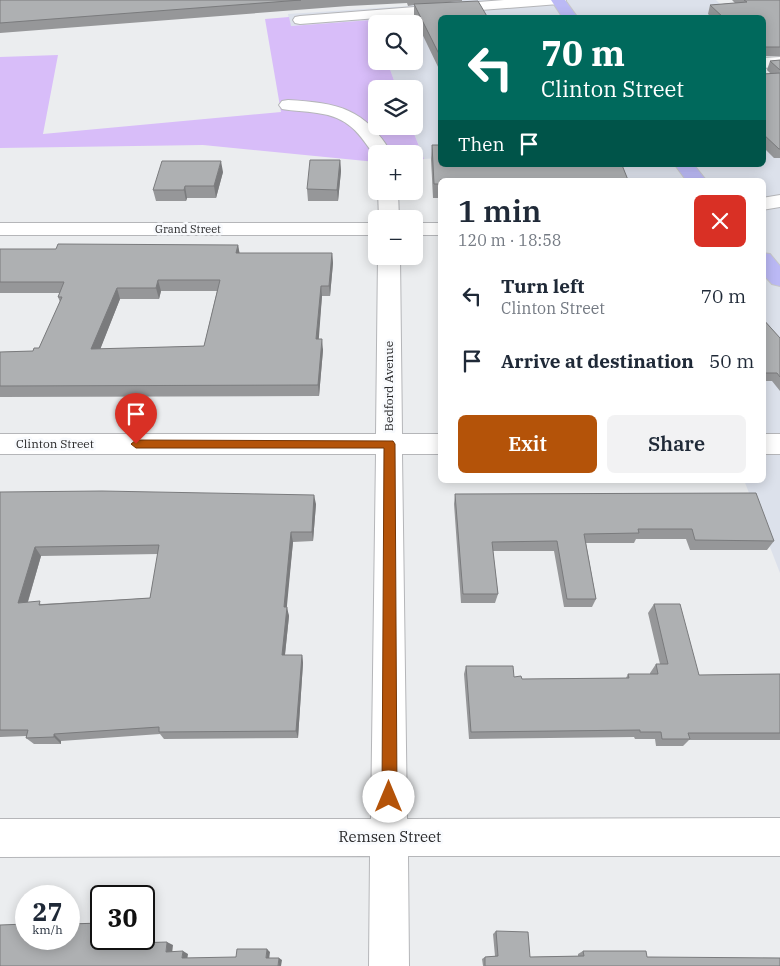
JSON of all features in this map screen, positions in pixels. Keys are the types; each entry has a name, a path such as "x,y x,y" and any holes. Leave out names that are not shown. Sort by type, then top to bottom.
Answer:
{"main road":[{"path":"558,0 570,15"},
{"path":"686,167 694,178"},
{"path":"766,263 780,279"}],"street":[{"path":"300,20 558,0"},
{"path":"766,63 780,62"},
{"path":"288,105 332,109 351,117 379,145"},
{"path":"766,203 780,201"},
{"name":"Grand Street","path":"0,229 368,228"},
{"path":"423,228 438,228"},
{"name":"Bedford Avenue","path":"389,265 389,966"},
{"name":"Clinton Street","path":"0,444 438,444"},
{"path":"766,444 780,444"},
{"name":"Remsen Street","path":"0,838 389,836 780,837"}],"shaded area":[{"path":"409,0 716,0 731,15 438,15 438,158 424,159 423,145 418,145 415,135 423,135 423,80 394,80 390,70 423,70 423,15 368,15 368,20 290,26 288,14 410,6"},
{"path":"289,17 291,26 368,20 368,70 390,70 394,80 368,80 368,135 415,135 418,145 368,145 368,161 203,145 0,148 0,57 58,55 43,134 281,112 265,19"},
{"path":"766,91 780,105 780,573 745,483 766,483 766,178 558,178 556,167 766,167"}],"building":[{"path":"0,0 301,0 0,23"},
{"path":"744,0 780,0 780,47 766,47 766,15 721,15 710,5 747,2"},
{"path":"478,1 486,15 438,15 438,52 423,22 423,15 420,15 414,4"},
{"path":"780,60 780,70 770,61"},
{"path":"780,73 780,149 766,137 766,74"},
{"path":"432,145 438,145 438,167 623,167 627,178 438,178 438,184 434,184"},
{"path":"310,160 340,160 337,190 307,189"},
{"path":"162,161 221,161 214,186 185,186 184,190 153,190"},
{"path":"58,244 238,245 236,253 332,253 329,286 321,286 316,339 322,339 318,385 0,386 0,352 33,351 34,348 39,348 62,297 58,297 64,282 0,282 0,249 56,249","holes":["158,280 220,280 204,346 91,349 117,288 156,288"]},
{"path":"766,322 780,338 780,377 777,373 766,373"},
{"path":"102,491 314,495 312,532 291,532 284,607 287,607 282,655 302,655 296,731 159,732 159,727 54,734 54,737 26,738 28,730 0,730 0,492","holes":["159,545 150,598 39,605 40,601 18,603 35,547"]},
{"path":"756,493 774,541 695,540 692,529 638,529 639,533 584,534 596,599 567,599 557,541 492,542 498,594 463,594 455,494"},
{"path":"654,604 680,604 699,675 780,674 780,733 688,733 690,739 662,739 661,732 640,732 640,730 471,732 466,666 513,666 514,677 521,676 522,679 629,678 628,674 658,674 656,664 668,664"},
{"path":"90,923 90,950 155,950 155,942 167,942 166,952 183,951 182,958 236,957 237,949 267,949 266,958 279,958 278,966 0,966 0,925 15,924 15,950 80,950 80,924"},
{"path":"496,931 528,932 530,957 584,956 583,951 646,951 647,957 780,958 780,966 485,966 485,957 498,956"}],"route":[{"path":"136,444 389,444 389,797"}]}
